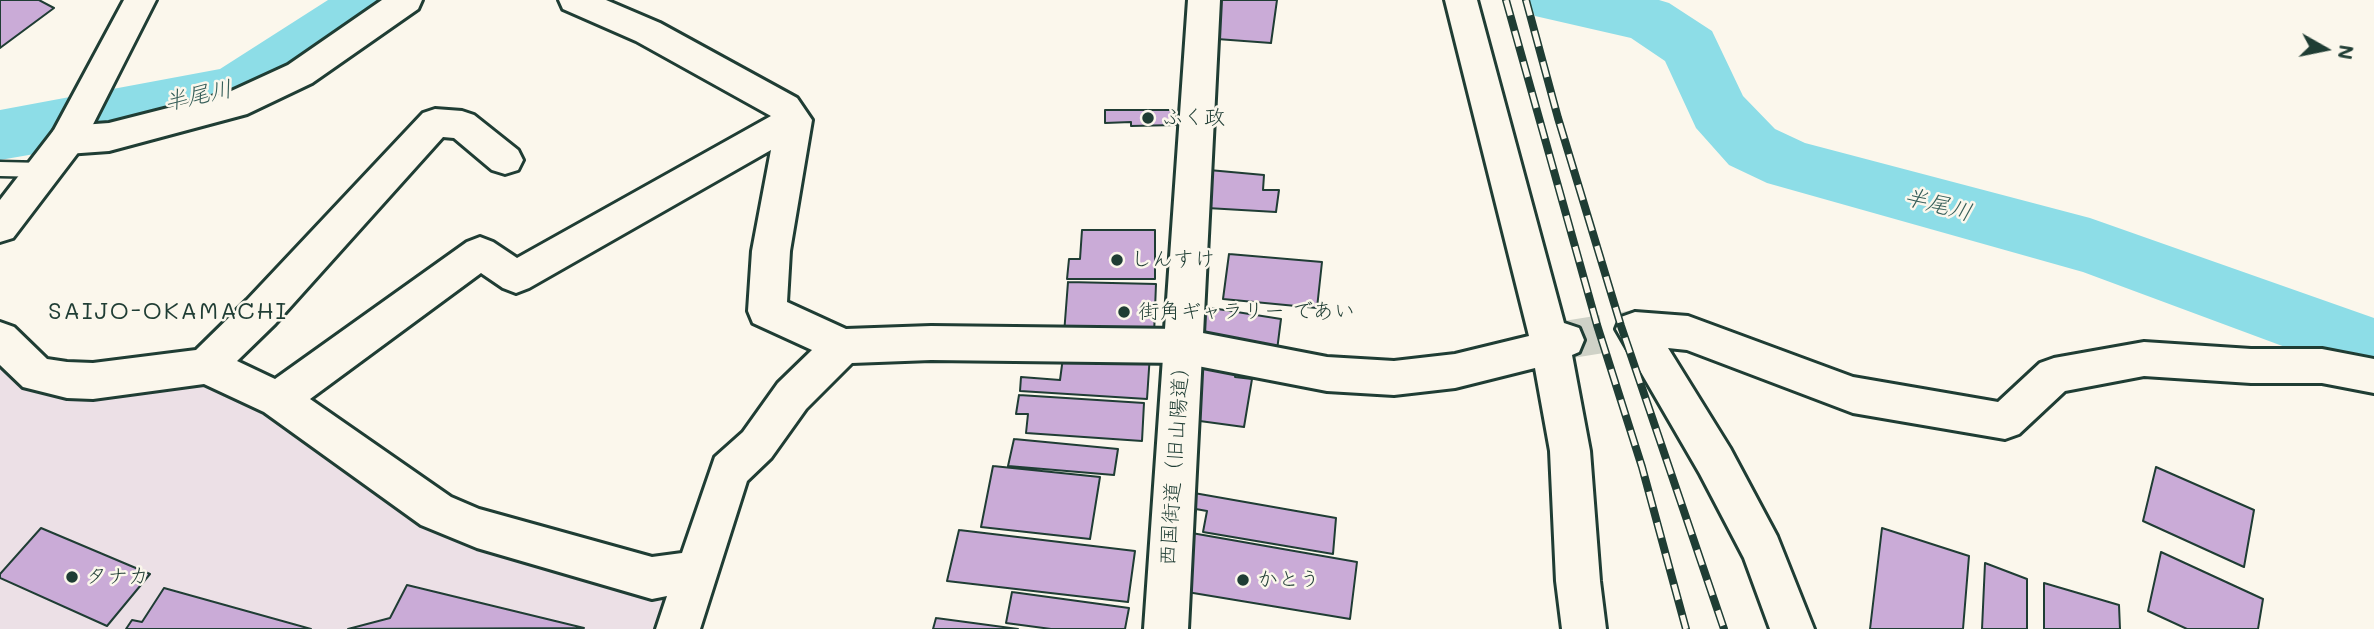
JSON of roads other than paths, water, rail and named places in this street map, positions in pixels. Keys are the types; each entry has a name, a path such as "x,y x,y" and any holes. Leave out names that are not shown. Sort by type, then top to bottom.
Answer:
{"street":[{"path":"0,227 66,140 140,0"},
{"path":"66,140 109,136 235,104 300,74 406,0"},
{"path":"575,0 648,32 785,108 793,120 771,251 767,311 843,346 931,343 1182,346 1327,374 1394,378 1455,371 1558,344"},
{"name":"西国街道（旧山陽道）","path":"1166,629 1204,0"},
{"path":"1461,0 1558,344 1570,451 1578,581 1584,629"},
{"path":"278,399 480,253 516,277 793,120"},
{"path":"206,366 261,312 435,123 462,125 505,160"},
{"path":"1791,629 1756,539 1715,461 1635,329 1688,333 1853,395 2005,421 2054,375 2144,359 2251,366 2322,366 2374,376"},
{"path":"0,339 37,375 67,380 120,378 206,366 278,399 436,511 467,524 652,578 696,572"},
{"path":"678,629 730,470 757,444 792,396 843,346"}],"lane":[{"path":"0,169 44,170"}],"waterway":[{"name":"半尾川","path":"0,135 155,108 237,90 373,0"},
{"name":"半尾川","path":"1556,0 1648,19 1690,47 1718,111 1752,147 1790,165 2090,246 2374,349"}],"tunnel":[{"path":"1565,340 1635,329"}],"railway":[{"path":"1506,0 1597,325 1642,467 1686,629"},
{"path":"1526,0 1558,118 1621,326 1724,629"}],"place":[{"name":"ふく政","path":"1148,118"},
{"name":"しんすけ","path":"1117,260"},
{"name":"街角ギャラリー であい","path":"1124,312"},
{"name":"タナカ","path":"72,577"},
{"name":"かとう","path":"1243,580"}],"district":[{"name":"SAIJO-OKAMACHI","path":"168,312"}]}
